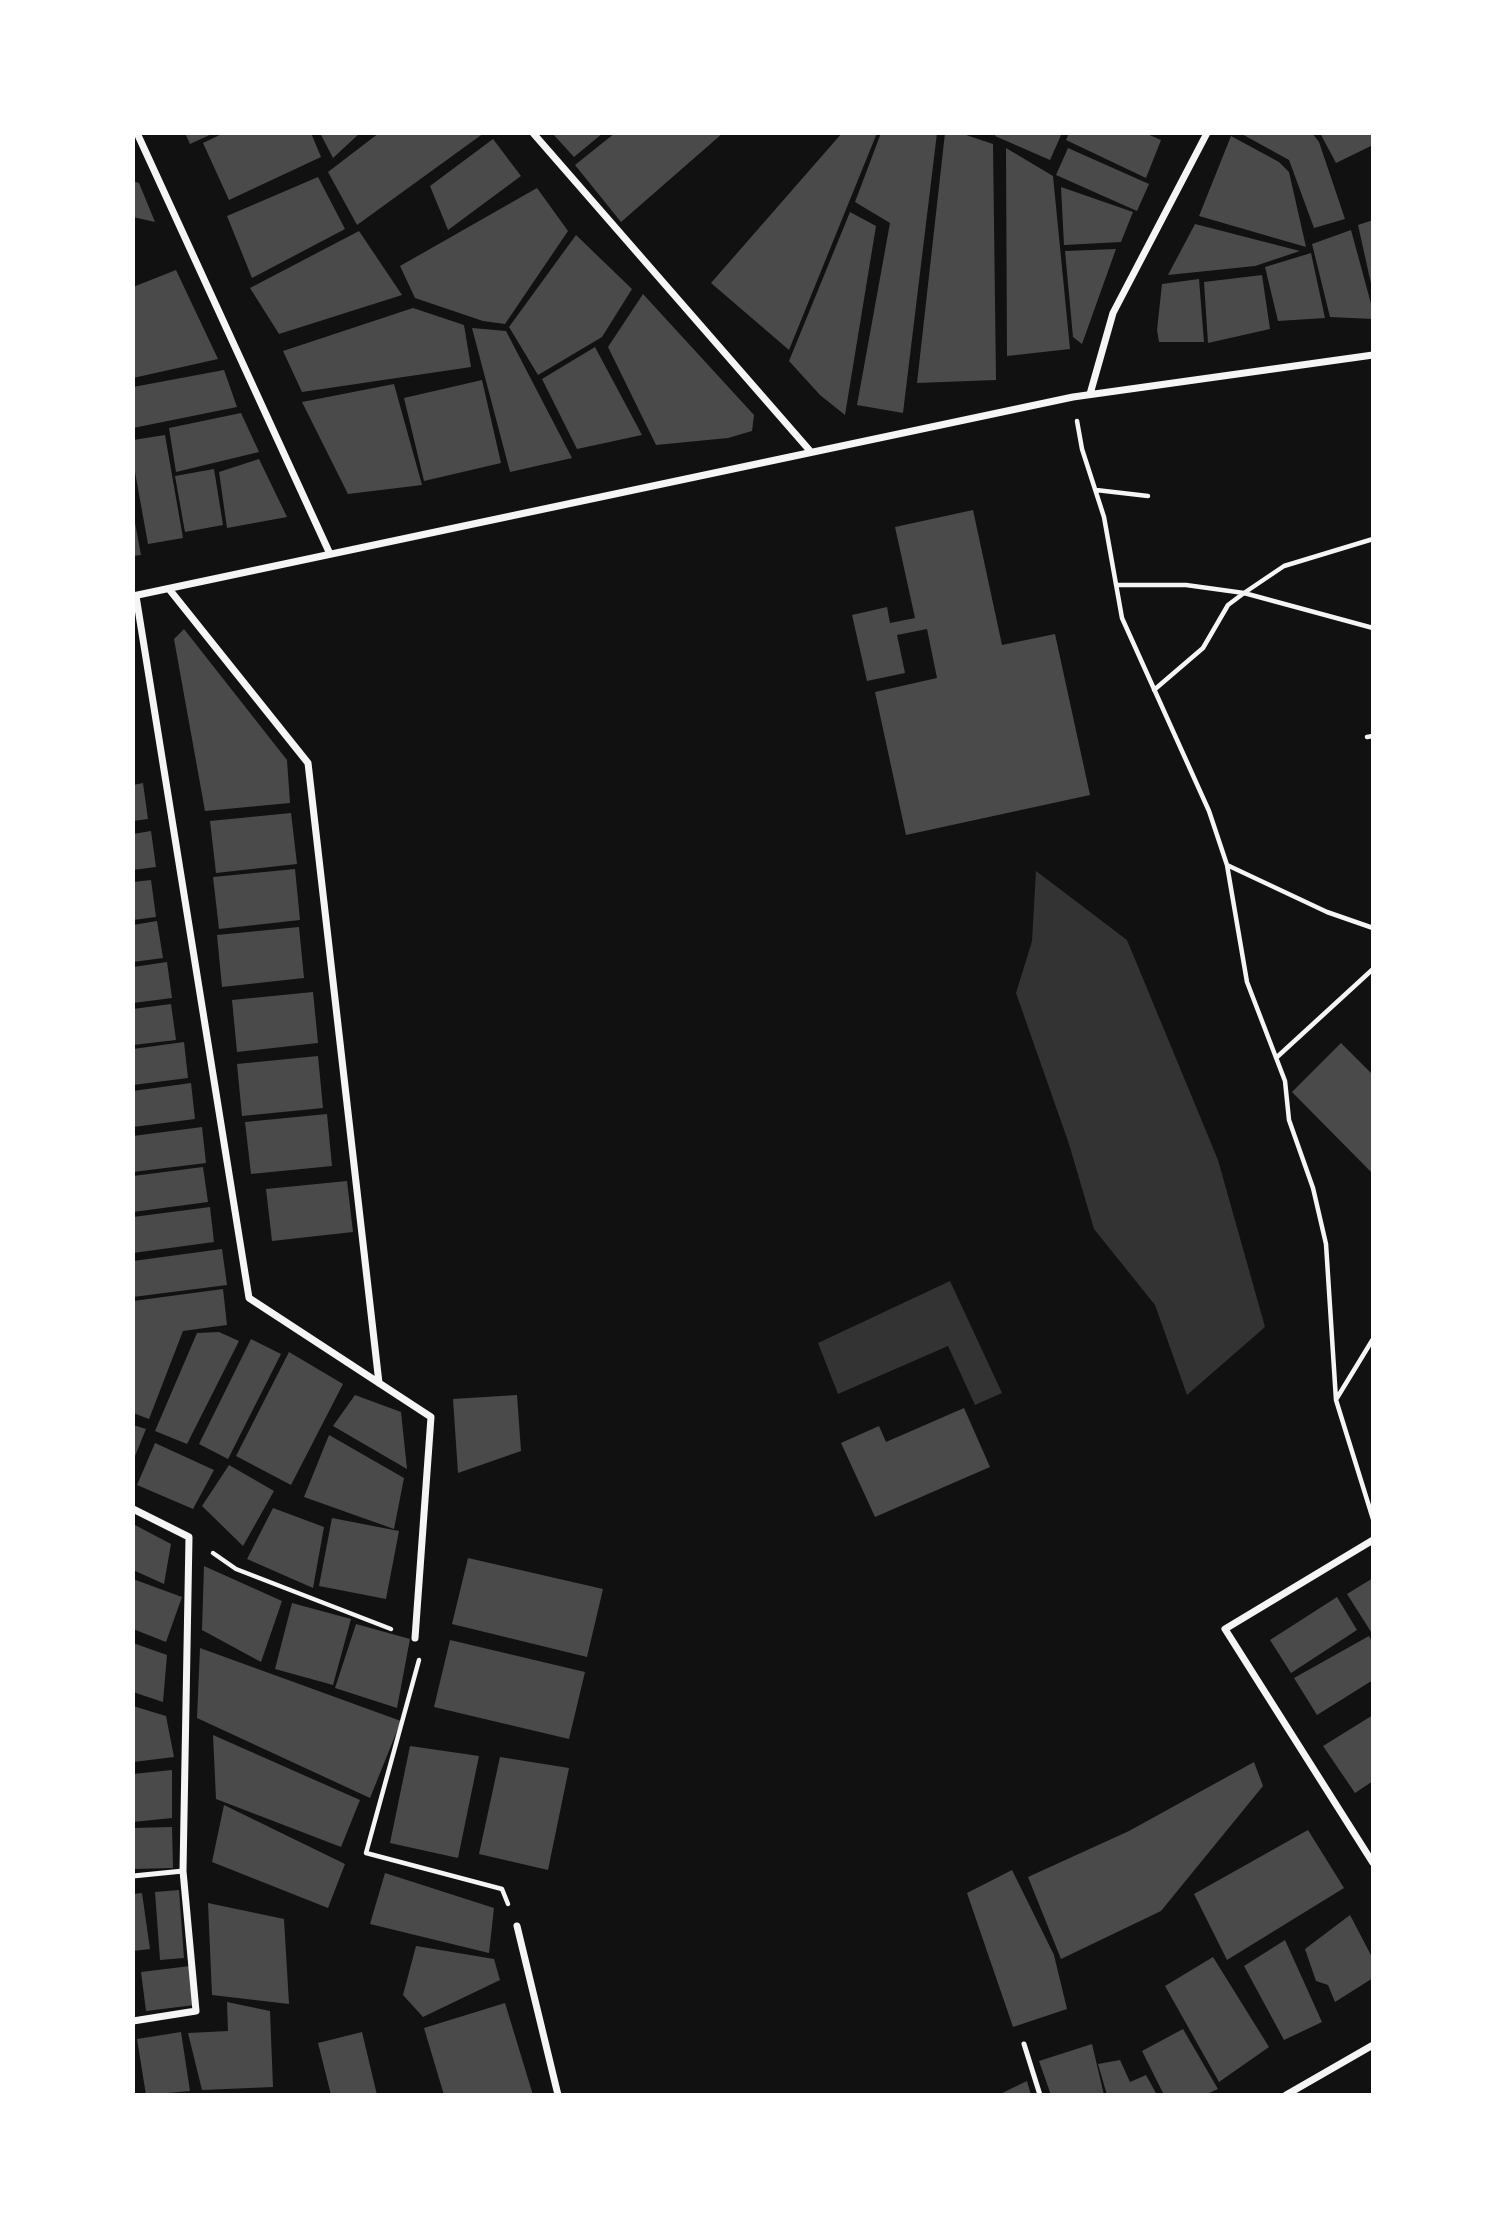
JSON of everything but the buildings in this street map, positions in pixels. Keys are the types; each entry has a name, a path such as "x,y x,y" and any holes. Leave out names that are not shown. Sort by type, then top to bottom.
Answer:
{"street":[{"path":"136,133 330,554"},
{"path":"533,133 811,452"},
{"path":"1090,394 1114,313 1207,133"},
{"path":"415,1638 432,1417 249,1298 135,596 1073,397 1373,355"},
{"path":"169,589 308,763 379,1383"},
{"path":"133,1510 189,1537 183,1871 196,2011 133,2021"},
{"path":"1373,1540 1225,1629 1373,1863"},
{"path":"517,1926 558,2095"},
{"path":"1286,2095 1373,2045"}],"lane":[{"path":"133,1876 183,1871"},
{"path":"1024,2043 1040,2095"}],"path":[{"path":"1073,397 1082,449 1104,517 1122,618 1209,811 1227,864 1247,982 1285,1081 1289,1120 1313,1188 1326,1244 1336,1400 1373,1520"},
{"path":"1096,491 1148,496"},
{"path":"1154,690 1203,648 1228,605 1244,593 1284,566 1373,539"},
{"path":"1116,585 1186,585 1244,593 1373,628"},
{"path":"1227,864 1327,912 1373,928"},
{"path":"1276,1058 1373,969"},
{"path":"1336,1400 1373,1339"},
{"path":"189,1537 236,1569 415,1638 419,1661 366,1853 502,1889 517,1926"}],"shaded area":[{"path":"1036,871 1127,940 1218,1160 1265,1327 1187,1395 1155,1305 1094,1229 1069,1144 1016,993 1032,941"},
{"path":"950,1281 1002,1393 975,1405 948,1346 838,1394 818,1343"}]}
